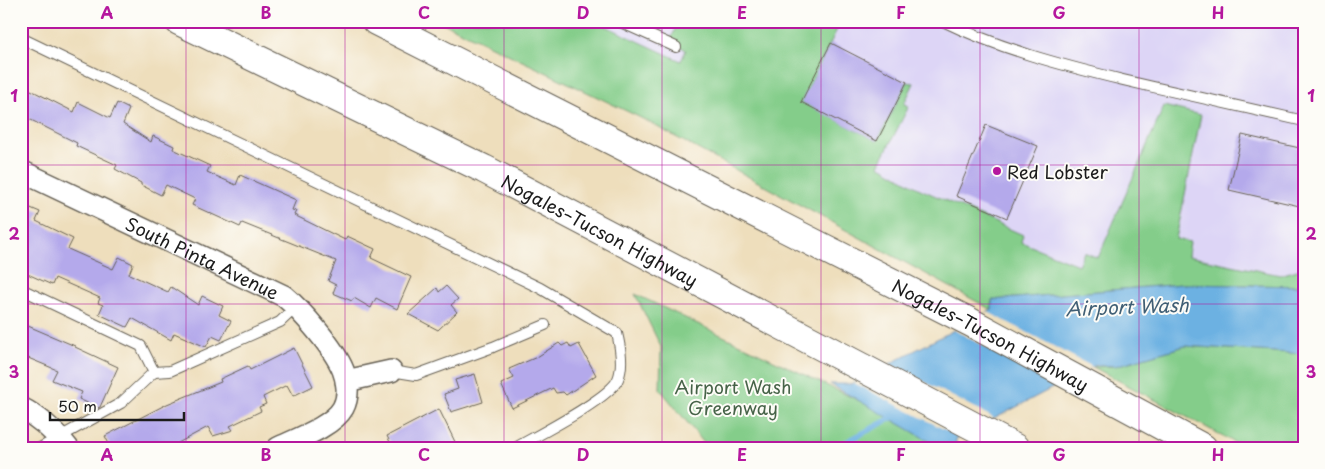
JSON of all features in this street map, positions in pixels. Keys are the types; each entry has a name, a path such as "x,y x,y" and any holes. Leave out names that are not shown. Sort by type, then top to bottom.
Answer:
{"highway":[{"name":"Nogales–Tucson Highway","path":"179,21 484,169 1015,448"},
{"name":"Nogales–Tucson Highway","path":"376,21 970,322 1203,448"}],"street":[{"name":"South Pinta Avenue","path":"21,171 284,296 296,307 331,350 343,370 346,383"},
{"path":"278,448 336,416 343,407 347,395 346,383 391,371"},
{"path":"21,408 40,419 64,442"}],"lane":[{"path":"618,21 676,47"},
{"path":"943,21 980,38 1047,61 1304,121"},
{"path":"21,38 540,288 617,333 622,351 618,380 600,399 515,448"},
{"path":"21,288 141,346 154,372"},
{"path":"40,448 64,442 121,404 154,372 170,371 280,322 296,307"},
{"path":"391,371 416,375 493,347 545,325"}],"shaded area":[{"path":"543,21 1304,21 1304,276 1071,285"}],"green space":[{"path":"439,21 595,21 681,61 686,50 670,41 679,21 841,21 802,102 877,141 907,82 914,83 904,104 909,106 879,165 918,188 1023,235 1021,242 1078,265 1084,252 1098,258 1164,106 1201,115 1176,239 1190,242 1188,256 1280,275 1304,268 1304,286 1182,284 992,300 992,310 641,118"},
{"name":"Airport Wash Greenway","path":"635,294 958,448 708,448 660,389 661,347"},
{"path":"1185,346 1304,354 1304,448 1245,448 1093,367 1115,366"}],"water":[{"path":"1182,284 1304,286 1304,354 1185,346 1115,366 1096,365 956,439 956,448 941,448 830,384 851,384 992,310 992,300"}],"pier":[{"path":"988,312 1093,367 1058,385 954,330"},
{"path":"890,364 994,418 959,437 854,383"}],"building":[{"path":"831,43 907,82 877,141 801,102"},
{"path":"21,85 74,112 78,102 110,118 117,103 129,109 123,124 151,142 153,136 174,146 173,149 210,166 207,172 236,185 240,175 296,200 292,210 296,211 294,215 345,240 347,236 375,249 371,258 411,277 397,309 376,298 371,308 354,298 352,301 333,293 336,285 328,281 336,261 242,223 240,227 192,205 195,199 166,185 161,195 115,169 117,165 76,146 77,143 21,115"},
{"name":"Red Lobster","path":"986,125 1038,146 1007,218 956,196"},
{"path":"1242,135 1304,149 1304,207 1229,190"},
{"path":"21,204 40,212 36,221 73,239 68,249 113,269 119,257 133,264 129,274 168,292 171,287 198,305 202,296 223,306 219,315 231,321 221,340 212,336 206,347 174,333 171,340 132,318 127,327 99,314 103,305 98,303 100,298 55,278 52,285 21,271"},
{"path":"446,286 458,299 451,305 457,312 438,330 408,314 437,288 439,292"},
{"path":"21,323 118,367 100,407 98,408 79,399 82,392 52,380 57,370 21,355"},
{"path":"559,343 562,346 568,343 571,348 579,344 596,375 566,395 563,392 556,393 553,388 512,408 501,384 514,378 509,369 537,357"},
{"path":"294,348 313,386 293,396 287,385 263,397 266,404 259,407 261,411 230,426 233,430 213,436 208,427 178,443 180,448 111,448 105,436 167,404 221,382 220,379 248,366 250,370"},
{"path":"475,374 483,402 451,412 444,394 458,389 455,380"},
{"path":"439,409 458,448 393,448 387,436"}],"waterway":[{"name":"Airport Wash","path":"835,448 895,416"}],"place":[{"name":"Red Lobster","path":"997,171"}]}
